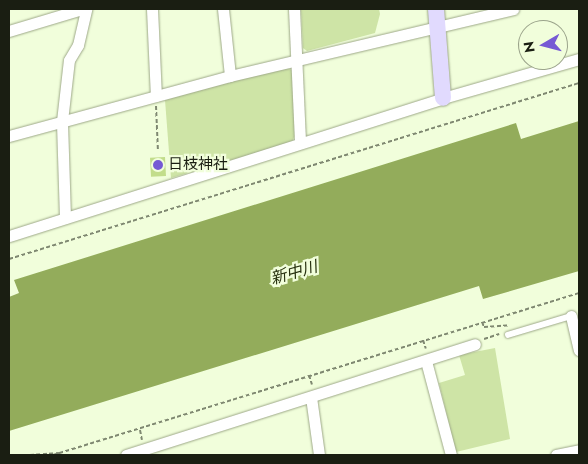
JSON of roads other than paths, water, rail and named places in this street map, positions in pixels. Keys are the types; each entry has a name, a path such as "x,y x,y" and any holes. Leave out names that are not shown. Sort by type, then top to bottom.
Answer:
{"street":[{"path":"9,31 82,9"},
{"path":"65,218 62,121 68,60 78,45 86,9"},
{"path":"152,9 156,96"},
{"path":"223,9 230,76"},
{"path":"294,9 300,143"},
{"path":"436,9 443,98"},
{"path":"9,136 230,76 513,9"},
{"path":"9,236 443,98 579,59"},
{"path":"571,316 579,350"},
{"path":"133,454 475,344"},
{"path":"426,361 451,455"},
{"path":"311,397 319,455"},
{"path":"556,455 579,450"}],"lane":[{"path":"508,335 571,316"}],"water":[{"name":"新中川","path":"579,121 579,271 483,299 479,286 9,431 9,297 19,293 14,280 516,123 521,139"}],"place":[{"name":"日枝神社","path":"158,165"}]}
